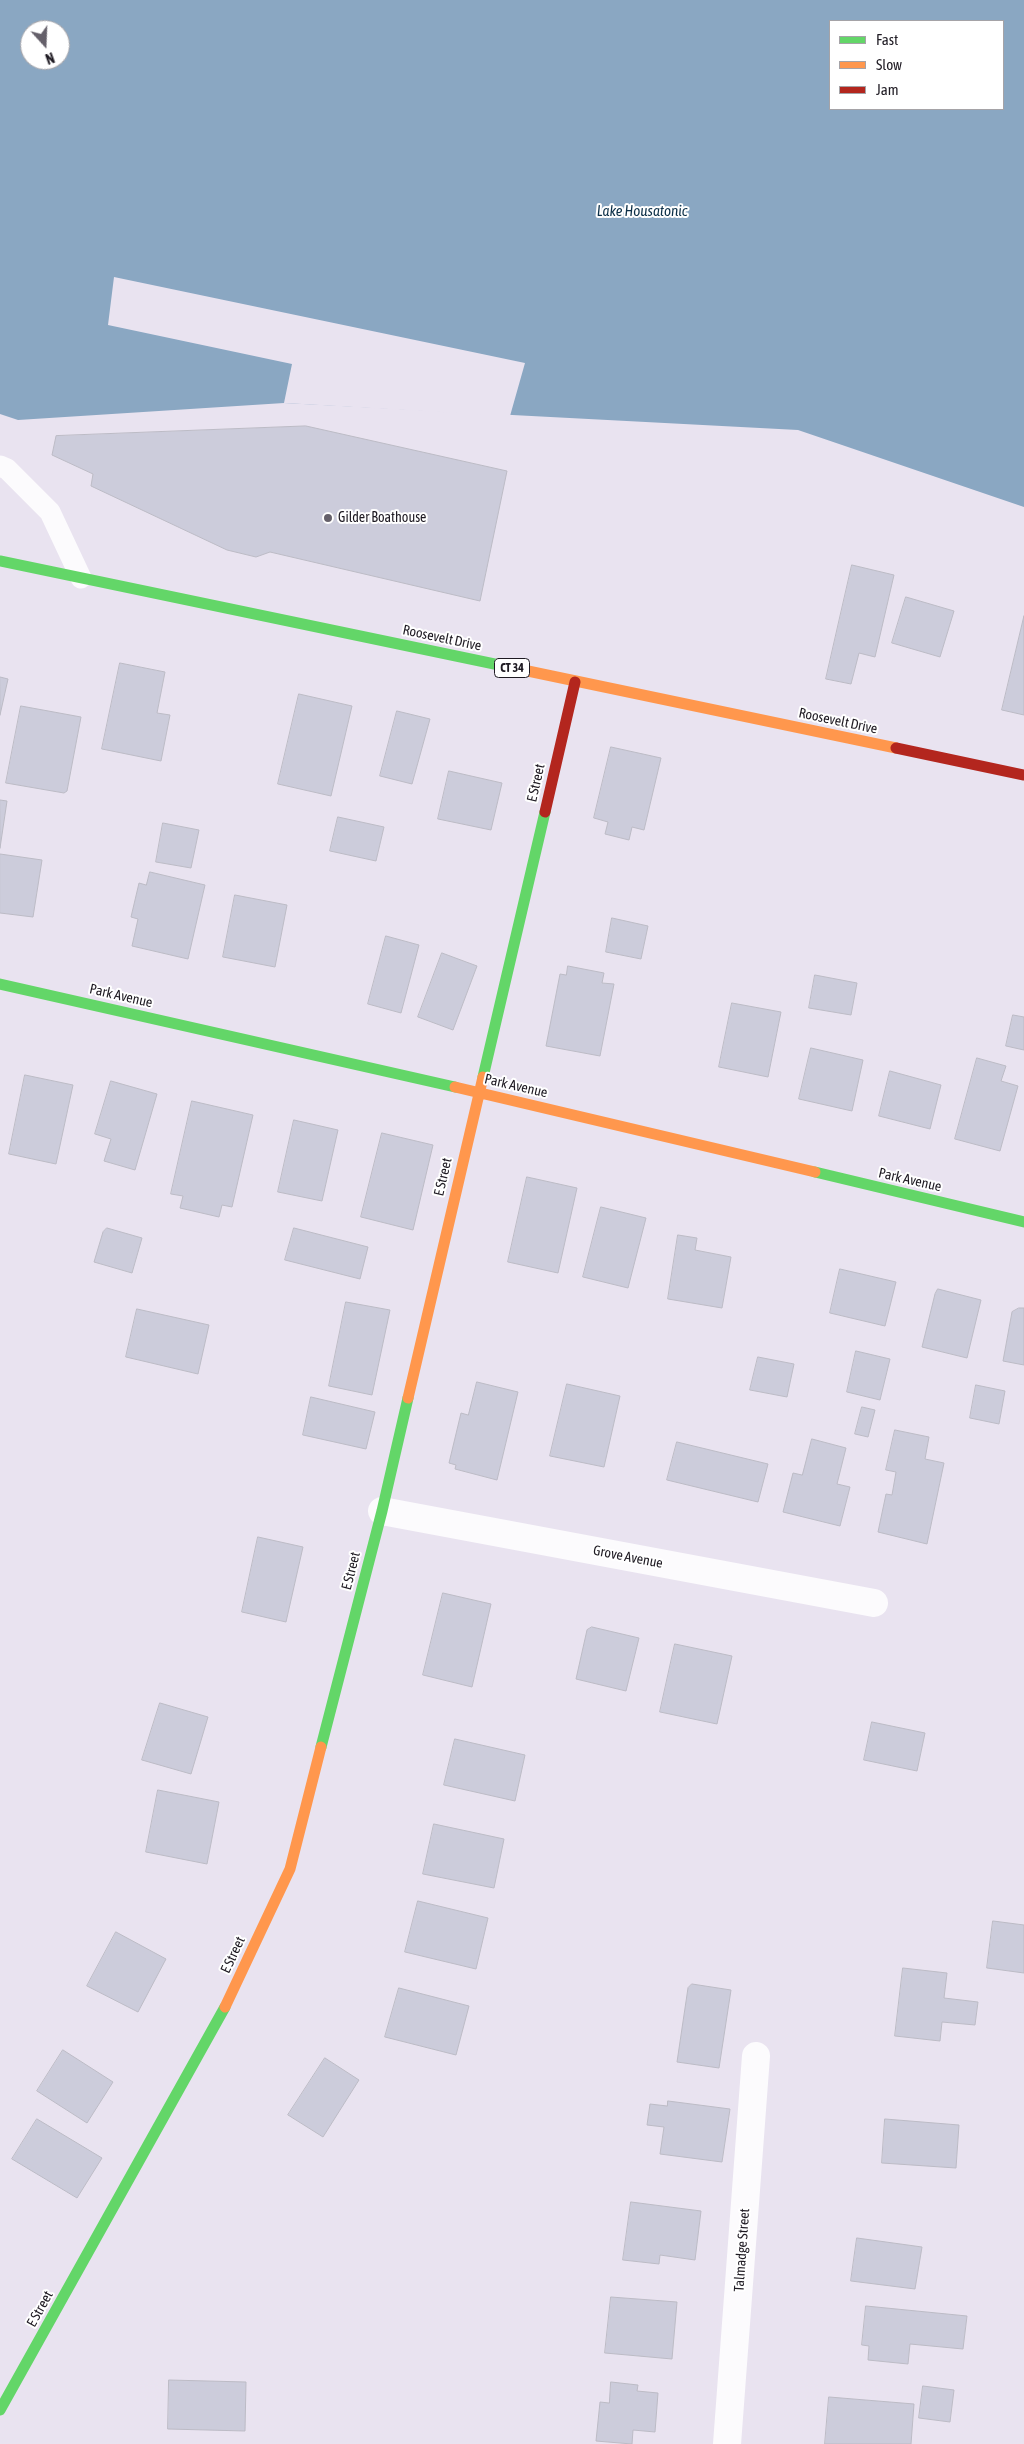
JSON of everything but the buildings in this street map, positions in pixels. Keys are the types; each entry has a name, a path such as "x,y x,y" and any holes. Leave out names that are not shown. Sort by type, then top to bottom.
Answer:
{"street":[{"name":"Roosevelt Drive","path":"0,560 1024,775"},
{"name":"E Street","path":"0,2410 215,2028 290,1870 382,1510 575,682"},
{"name":"Park Avenue","path":"0,984 478,1092 1024,1222"},
{"name":"Grove Avenue","path":"382,1510 874,1603"},
{"name":"Talmadge Street","path":"727,2444 756,2056"}],"lane":[{"path":"0,466 6,469 50,512 81,578"}],"water":[{"name":"Lake Housatonic","path":"0,0 1024,0 1024,507 798,430 284,403 18,420 0,414"}],"pier":[{"path":"114,277 525,363 510,416 284,403 292,364 108,325"}],"traffic: fast":[{"path":"0,561 504,666"},
{"path":"483,1077 545,812"},
{"path":"0,984 455,1087"},
{"path":"815,1172 1024,1222"},
{"path":"321,1747 382,1511 408,1398"},
{"path":"0,2410 225,2007"}],"traffic: slow":[{"path":"504,666 896,748"},
{"path":"408,1398 483,1077"},
{"path":"455,1087 815,1172"},
{"path":"225,2007 290,1869 321,1747"}],"traffic: jam":[{"path":"545,812 575,682"},
{"path":"896,748 1024,775"}],"place":[{"name":"Gilder Boathouse","path":"328,518"}]}
